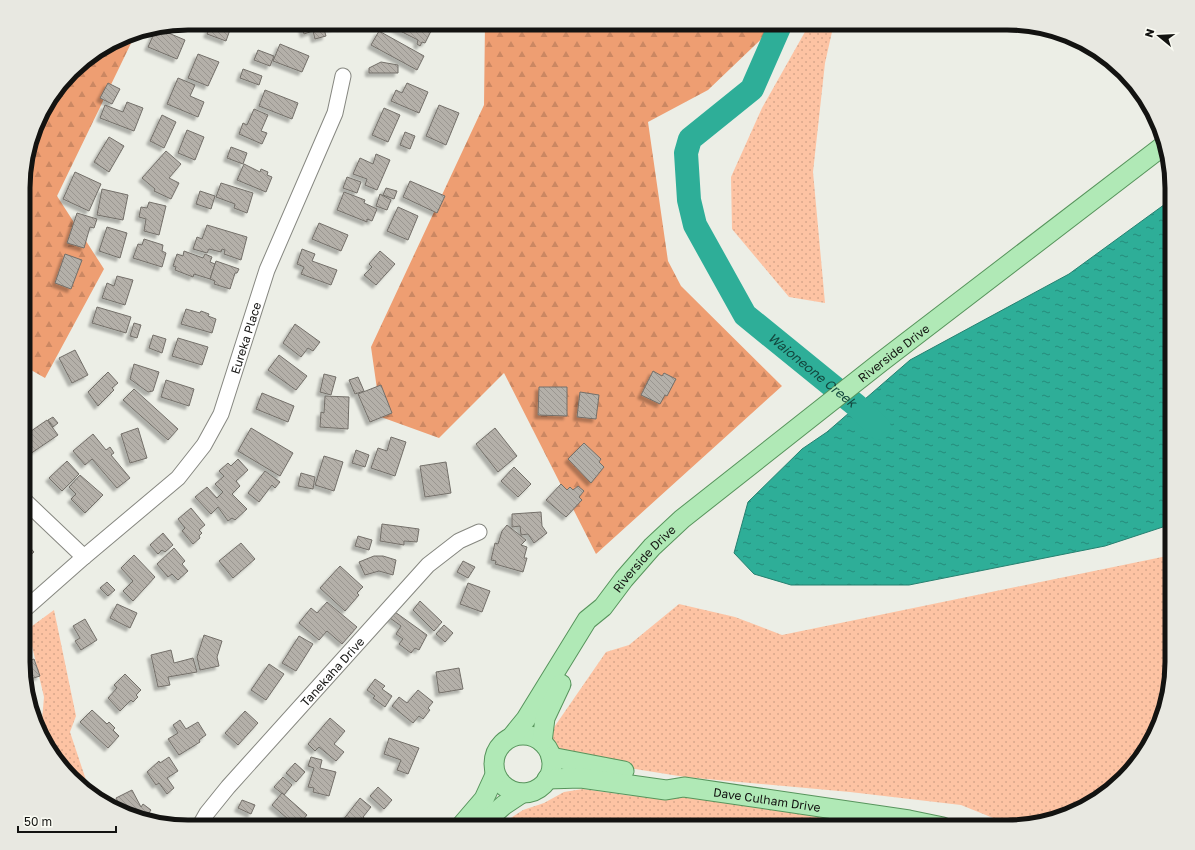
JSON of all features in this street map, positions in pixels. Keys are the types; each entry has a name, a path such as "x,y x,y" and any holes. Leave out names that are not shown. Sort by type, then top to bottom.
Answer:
{"main road":[{"name":"Riverside Drive","path":"513,735 526,719 587,620 603,607 624,579 652,547 682,519 827,404 1160,148"},
{"name":"Riverside Drive","path":"547,750 546,718 550,706 566,674 596,627 603,607"},
{"path":"466,820 484,799 495,775 495,755 500,746 513,735 534,736 547,750 552,764 548,779 538,788 522,792 487,820"},
{"name":"Dave Culham Drive","path":"547,750 580,764 668,778 684,787"},
{"path":"495,775 502,785 510,790 522,792"},
{"name":"Dave Culham Drive","path":"548,779 581,778 666,790 684,787 909,820"}],"street":[{"name":"Eureka Place","path":"30,605 178,478 213,431 221,414 275,248 335,113 343,76"},
{"path":"30,506 84,557"},
{"name":"Tanekaha Drive","path":"203,820 228,787 428,565 459,541 479,532"}],"shaded area":[{"path":"806,30 832,30 825,63 813,172 825,303 789,297 732,229 731,177 762,108"},
{"path":"1165,556 1165,672 1157,713 1144,741 1119,774 1086,799 1058,812 1028,819 998,820 961,805 850,792 685,777 579,760 554,750 548,736 606,652 629,645 679,604 735,617 782,635"},
{"path":"54,610 76,716 70,732 87,783 76,774 57,750 46,732 42,722 44,697 30,638 30,628"},
{"path":"583,789 633,796 657,793 910,820 508,820 523,810 544,803 564,792"}],"green space":[{"path":"485,30 771,30 708,90 648,122 668,261 681,286 782,386 596,554 504,373 439,438 381,417 371,347 484,105"},
{"path":"133,40 57,196 104,269 45,378 30,369 30,178 35,147 51,109 76,76 109,51"}],"water":[{"path":"1165,204 1165,526 1105,546 909,585 791,585 754,574 734,553 748,502 802,449 827,432 910,360 1069,274"}],"building":[{"path":"209,30 230,30 226,41 207,34"},
{"path":"303,30 324,30 326,36 315,39 313,31 304,34"},
{"path":"398,30 432,30 425,43 422,42 420,46 417,44 418,40"},
{"path":"165,31 185,40 177,59 148,47 154,34"},
{"path":"379,31 424,56 417,70 371,45"},
{"path":"280,44 309,56 302,72 273,61"},
{"path":"258,50 274,56 270,66 254,60"},
{"path":"198,54 219,62 208,86 188,78"},
{"path":"381,62 398,65 398,73 369,73 369,68"},
{"path":"243,69 262,76 259,85 240,78"},
{"path":"178,78 195,85 190,96 204,102 198,117 167,104"},
{"path":"108,83 120,89 112,104 100,98"},
{"path":"407,83 428,92 419,113 391,101 396,90 402,93"},
{"path":"265,90 298,103 292,119 259,106"},
{"path":"127,102 143,108 134,131 100,118 105,105 123,112"},
{"path":"439,105 459,113 446,145 426,136"},
{"path":"384,108 400,115 388,142 372,135"},
{"path":"254,109 268,115 261,131 267,133 262,144 239,134 243,123 247,125"},
{"path":"162,115 176,122 164,148 150,141"},
{"path":"187,130 204,137 195,160 178,153"},
{"path":"405,132 415,136 410,149 400,145"},
{"path":"109,137 124,146 109,172 94,162"},
{"path":"231,147 247,153 243,164 227,158"},
{"path":"166,151 181,164 169,178 179,183 171,199 154,191 155,189 142,178"},
{"path":"376,154 390,160 377,190 365,185 367,179 353,174 360,158 373,164"},
{"path":"244,164 260,172 261,169 268,172 267,175 272,177 266,192 237,180"},
{"path":"75,172 101,184 89,211 63,199"},
{"path":"347,177 361,182 357,193 343,188"},
{"path":"410,181 445,196 437,213 403,197"},
{"path":"221,183 253,193 247,213 234,208 235,204 216,197"},
{"path":"386,188 397,191 394,199 383,195"},
{"path":"102,189 128,195 123,220 97,215"},
{"path":"200,191 215,196 211,209 196,204"},
{"path":"344,192 365,200 364,203 377,209 372,221 367,219 367,222 337,210"},
{"path":"380,194 391,200 387,210 376,206"},
{"path":"149,202 166,206 159,235 144,231 146,219 139,217 141,207 147,208"},
{"path":"398,207 418,216 408,240 387,231"},
{"path":"77,213 97,219 94,228 90,227 84,248 67,243"},
{"path":"319,223 348,235 341,251 312,239"},
{"path":"207,225 247,237 241,260 224,254 225,250 222,249 221,252 209,249 207,253 193,249 197,237 202,239"},
{"path":"107,227 127,233 120,258 99,251"},
{"path":"144,239 163,245 162,251 166,253 162,267 133,258 138,244 142,245"},
{"path":"302,249 315,254 312,261 337,270 331,285 301,274 304,267 297,264"},
{"path":"184,251 203,258 205,254 212,257 210,262 215,264 210,279 194,274 193,277 175,270 176,267 173,266 177,254 183,256"},
{"path":"380,251 395,264 376,285 364,275 372,267 369,264"},
{"path":"65,254 82,260 71,289 55,283"},
{"path":"216,261 239,269 237,273 235,273 230,289 214,284 215,281 210,279"},
{"path":"117,276 133,280 125,305 102,298 107,283 114,286"},
{"path":"97,307 131,317 126,333 92,323"},
{"path":"186,309 200,313 201,311 216,319 212,333 181,324"},
{"path":"134,323 141,325 137,338 130,336"},
{"path":"295,324 320,342 313,351 308,348 301,357 283,343"},
{"path":"153,335 166,339 162,353 149,348"},
{"path":"178,338 208,347 202,365 172,356"},
{"path":"75,350 88,375 72,383 59,358"},
{"path":"279,355 307,376 296,390 268,370"},
{"path":"134,364 159,372 153,391 148,392 130,379"},
{"path":"653,371 662,376 664,373 676,379 667,396 665,395 660,404 641,395"},
{"path":"108,372 118,383 112,388 114,390 98,406 88,392"},
{"path":"324,374 336,377 331,395 320,392"},
{"path":"358,377 364,391 355,394 349,380"},
{"path":"166,380 194,389 189,406 161,397"},
{"path":"381,385 392,413 370,422 358,394"},
{"path":"539,387 567,387 567,416 538,415"},
{"path":"134,389 178,429 168,440 123,400"},
{"path":"580,392 599,395 596,419 577,417"},
{"path":"262,393 294,406 288,422 256,409"},
{"path":"325,396 349,397 348,429 320,427 321,412 324,413"},
{"path":"53,417 58,423 53,427 48,420"},
{"path":"47,420 58,435 30,454 30,432"},
{"path":"138,428 147,458 130,463 121,434"},
{"path":"251,428 293,453 280,476 238,451"},
{"path":"495,428 517,456 498,472 476,444"},
{"path":"93,434 106,450 110,447 114,453 111,455 130,478 117,488 92,459 85,465 73,451"},
{"path":"391,437 406,442 395,476 371,468 378,448 387,451"},
{"path":"584,443 601,459 599,462 604,467 591,483 568,459"},
{"path":"356,450 369,455 365,467 352,463"},
{"path":"324,456 343,462 334,491 315,485"},
{"path":"238,459 248,470 236,481 240,486 232,494 247,509 235,520 232,518 228,521 218,507 211,514 195,497 207,487 217,498 223,492 215,484 224,476 219,471 228,463 231,466"},
{"path":"67,461 79,474 62,491 49,478"},
{"path":"446,462 451,493 425,497 420,466"},
{"path":"514,467 531,484 518,497 501,481"},
{"path":"265,471 280,482 275,488 272,485 259,502 248,493"},
{"path":"301,473 315,477 313,489 298,486"},
{"path":"80,475 103,495 85,513 71,499 76,494 69,487"},
{"path":"561,484 567,490 570,487 573,490 578,486 584,491 579,497 582,500 566,517 546,500"},
{"path":"191,508 205,525 199,530 202,533 199,536 200,538 193,544 182,531 185,528 178,519"},
{"path":"541,512 542,526 547,533 534,543 528,534 521,535 520,526 512,527 512,514"},
{"path":"382,524 419,529 417,542 404,541 404,545 380,541"},
{"path":"507,525 526,540 521,545 527,547 524,558 527,558 523,572 495,564 496,561 491,560 495,543 498,544 502,531"},
{"path":"163,533 173,545 165,552 162,550 158,554 150,545"},
{"path":"358,536 372,540 369,550 355,546"},
{"path":"241,543 255,559 233,578 219,561"},
{"path":"30,548 34,552 30,556"},
{"path":"174,548 185,561 182,564 188,571 178,580 172,574 168,577 157,564"},
{"path":"134,555 155,577 133,601 123,591 133,581 121,568"},
{"path":"374,556 383,556 396,560 393,575 379,571 365,575 359,562"},
{"path":"463,561 475,567 468,578 457,572"},
{"path":"340,566 363,587 357,593 359,595 345,611 320,588"},
{"path":"107,582 115,590 108,596 100,588"},
{"path":"468,583 490,591 482,612 460,604"},
{"path":"420,601 442,622 434,631 413,610"},
{"path":"327,602 357,627 342,644 327,631 319,640 299,623 311,608 317,613"},
{"path":"117,604 137,613 130,628 110,618"},
{"path":"395,612 427,635 419,650 415,648 411,653 399,644 403,639 396,634 401,626 390,618"},
{"path":"85,619 97,640 81,650 75,641 80,638 73,626"},
{"path":"444,625 453,633 445,642 436,634"},
{"path":"204,635 222,641 217,657 219,666 200,670 197,657"},
{"path":"299,636 313,644 296,671 282,663"},
{"path":"171,650 174,663 193,658 197,672 168,677 170,685 158,687 151,655"},
{"path":"34,659 40,676 31,679 30,661"},
{"path":"269,664 284,674 266,700 251,690"},
{"path":"459,668 463,689 439,693 436,672"},
{"path":"125,674 141,690 136,695 138,697 133,702 131,700 120,711 108,698 117,688 114,685"},
{"path":"375,679 385,686 382,689 392,696 385,707 373,698 375,696 367,690"},
{"path":"418,690 433,702 428,708 430,710 423,719 419,716 413,723 392,706 399,697 407,703"},
{"path":"92,710 107,724 109,722 115,728 113,730 119,736 108,748 80,722"},
{"path":"245,711 258,723 238,745 225,733"},
{"path":"330,718 345,731 334,744 344,752 336,761 319,747 315,751 308,744"},
{"path":"180,720 186,729 198,722 206,735 199,740 200,742 179,755 168,739 178,733 173,725"},
{"path":"389,738 419,748 408,774 397,770 401,760 384,754"},
{"path":"169,757 178,771 167,778 174,788 167,794 159,783 156,785 147,772 159,761 160,763"},
{"path":"311,757 322,760 320,768 336,772 329,796 313,792 314,788 308,787 314,768 308,766"},
{"path":"295,763 305,772 296,782 286,773"},
{"path":"283,777 292,785 284,795 274,787"},
{"path":"378,787 392,800 384,809 370,796"},
{"path":"132,790 141,807 143,804 151,810 147,815 137,812 119,804 116,798"},
{"path":"282,793 307,815 303,820 289,820 272,805"},
{"path":"360,798 371,807 363,817 366,820 343,820"},
{"path":"242,800 255,805 251,814 238,808"}],"waterway":[{"name":"Waioneone Creek","path":"778,30 752,89 690,139 686,153 689,200 695,225 745,315 857,406 879,428"}]}
